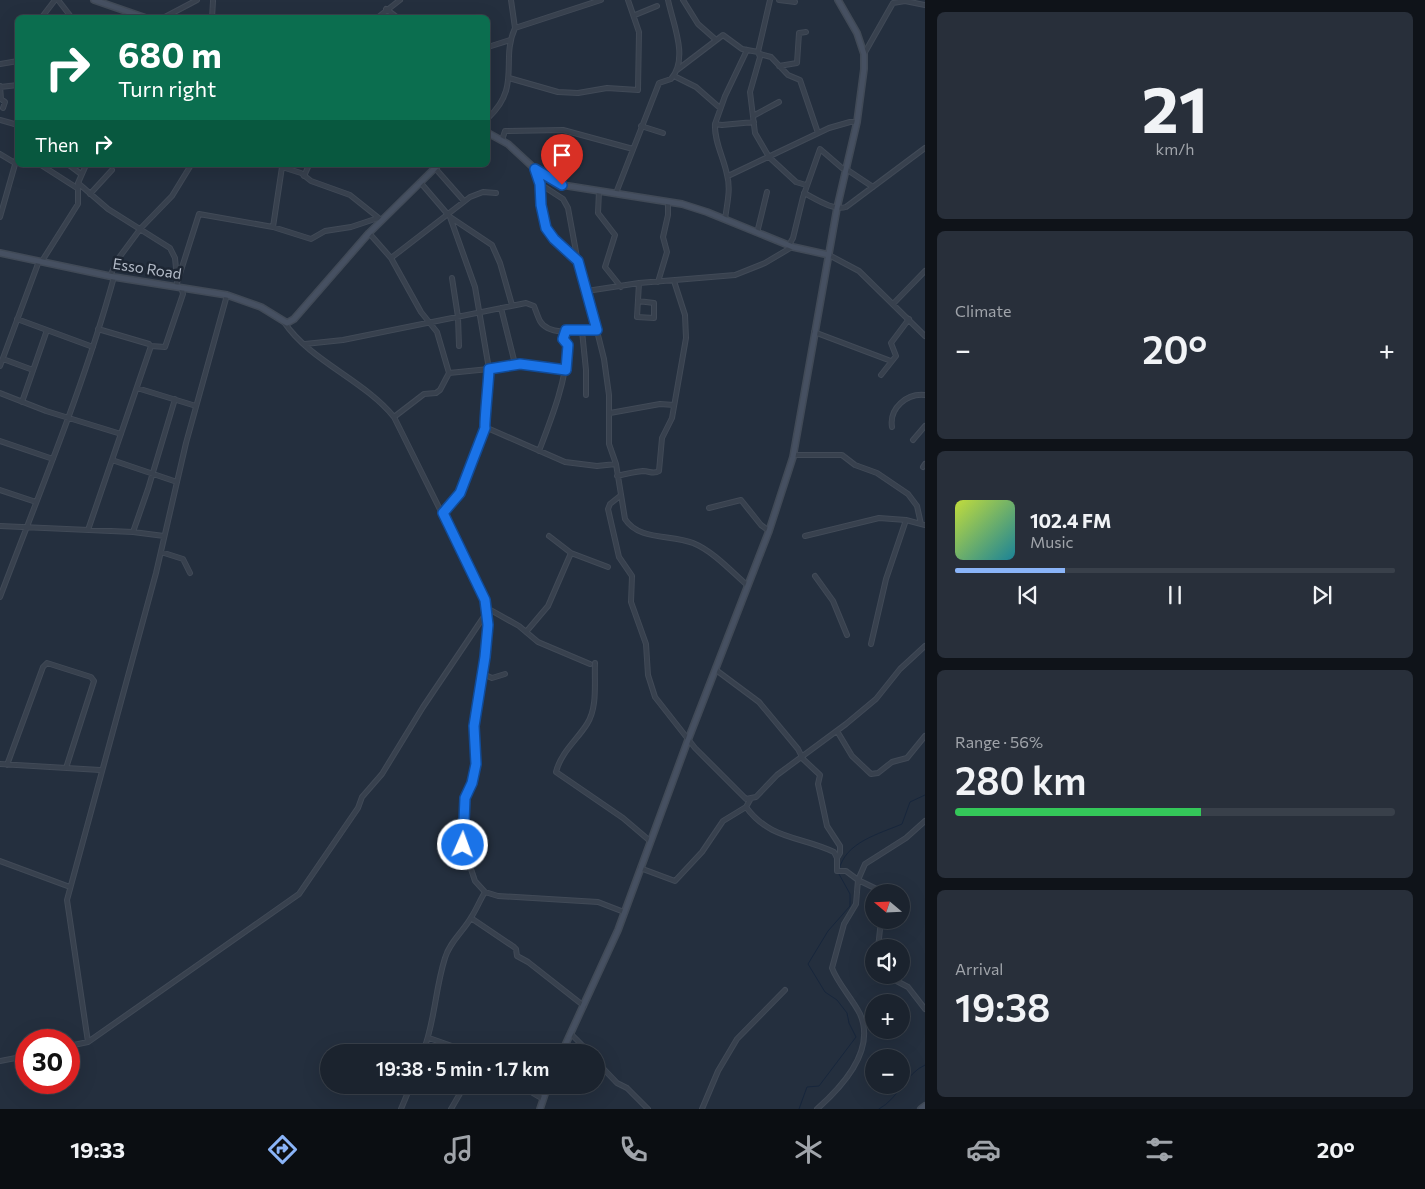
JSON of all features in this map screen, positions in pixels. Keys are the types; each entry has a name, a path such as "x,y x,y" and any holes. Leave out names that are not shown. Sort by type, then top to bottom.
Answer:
{"street":[{"path":"44,15 57,0 70,15"},
{"path":"94,0 140,15"},
{"path":"169,15 197,0"},
{"path":"380,15 400,0"},
{"path":"490,116 501,104 509,78 510,40 515,28 511,0"},
{"path":"515,28 601,0"},
{"path":"509,78 558,92 578,92 607,88 636,90 639,87 639,32 635,15 628,0"},
{"path":"616,193 640,126 650,108 659,83 668,81 674,76 681,59 668,0"},
{"path":"683,0 698,24 715,39"},
{"path":"770,0 750,92 757,138 769,157 796,182 806,186"},
{"path":"779,0 795,2"},
{"path":"566,1044 624,912 688,740 770,531 794,454 807,389 814,332 828,255 857,122 864,54 852,23 838,0"},
{"path":"864,54 893,2 905,0 925,5"},
{"path":"212,15 213,1"},
{"path":"635,15 658,6"},
{"path":"386,9 394,15"},
{"path":"779,66 797,62 798,33 806,32"},
{"path":"677,70 715,39 725,36 738,47 771,57 788,75 800,80 818,133"},
{"path":"490,47 510,40"},
{"path":"725,219 728,176 719,150 715,124 720,108 746,50"},
{"path":"0,63 15,61"},
{"path":"674,76 696,87 720,108"},
{"path":"3,108 5,102 1,99 0,86 15,85"},
{"path":"753,116 779,102"},
{"path":"0,120 15,124"},
{"path":"715,124 754,122"},
{"path":"728,176 839,124 857,122"},
{"path":"640,126 663,133"},
{"path":"502,140 504,131 554,129 600,138 633,148"},
{"path":"490,134 502,140 535,169 562,185 682,204 791,246 828,255 855,268 925,336"},
{"path":"804,193 837,208 846,206 925,148"},
{"path":"587,291 639,283 735,275 765,263 791,246 806,186 820,149 842,168 873,187"},
{"path":"0,154 15,163 0,217"},
{"path":"45,167 77,185 108,209 170,248 175,258 178,285 183,294 165,347 151,346 98,329"},
{"path":"72,167 81,174"},
{"path":"0,366 2,356 40,261 78,204 77,185 85,167"},
{"path":"0,597 53,459 93,347 116,262 141,228 172,196 190,167"},
{"path":"273,227 282,167"},
{"path":"285,167 294,170 311,181 350,195 380,220"},
{"path":"304,176 308,167"},
{"path":"464,201 437,167 380,220 294,319 284,322 305,344 380,401 394,417 475,577 487,610 487,641 474,726 476,764 472,783 465,798 463,845 472,876 484,892 513,899 529,897 598,902 624,912"},
{"path":"535,169 540,184 542,211 546,228 554,239 578,261"},
{"path":"90,194 112,170"},
{"path":"419,182 449,216 492,245 500,263 512,305"},
{"path":"540,184 566,202 578,261 597,330 607,377 610,413 609,444 616,464 625,519 633,528 652,535 693,542 717,559 748,586"},
{"path":"599,191 598,213 615,235 605,267 621,287"},
{"path":"757,233 767,192"},
{"path":"391,258 449,216 464,201 476,194 496,193"},
{"path":"658,282 667,252 663,237 668,215 668,202"},
{"path":"178,285 199,214 273,227 310,238 324,231 380,220"},
{"path":"443,513 460,493 485,428 483,420 488,397 489,369 475,287 449,216"},
{"path":"369,233 391,258 428,322 441,340 449,373 440,390 436,393 424,394 394,417"},
{"name":"Esso Road","path":"0,253 112,276 178,285 227,295 260,307 284,322"},
{"path":"893,304 925,272"},
{"path":"452,278 458,317 459,346"},
{"path":"617,476 635,472 659,472 662,438 672,418 686,338 685,315 674,281"},
{"path":"638,301 654,303 654,318 638,318 638,301 639,283"},
{"path":"88,1042 66,908 100,770 161,552 196,406 227,295"},
{"path":"305,344 342,340 480,311 512,305 530,304 534,306 540,322 546,327 582,331 597,330"},
{"path":"501,308 515,364"},
{"path":"17,320 93,347"},
{"path":"881,375 896,354 891,343 909,320"},
{"path":"22,402 47,330"},
{"path":"538,451 555,410 566,370 568,345 563,339 566,330"},
{"path":"582,331 586,370 586,396"},
{"path":"814,332 891,361"},
{"path":"88,530 151,346"},
{"path":"2,356 33,370"},
{"path":"449,373 515,364 566,370"},
{"path":"137,388 196,406"},
{"path":"0,393 67,418 120,434"},
{"path":"892,427 892,419 899,404 913,395 925,395"},
{"path":"133,532 153,474 175,399"},
{"path":"610,413 660,404 674,405"},
{"path":"913,440 925,426"},
{"path":"485,428 565,462 597,466 616,464"},
{"path":"0,441 53,459"},
{"path":"794,454 842,455 858,467 877,473 908,494 917,506 923,525"},
{"path":"112,460 177,482"},
{"path":"0,490 36,502"},
{"path":"620,496 610,504 608,509 619,557 632,576 631,602 642,629 648,651 648,675 652,690 659,704 688,740 735,789 750,800"},
{"path":"709,508 741,500 761,525 770,531"},
{"path":"805,536 870,519 906,520 923,525"},
{"path":"871,644 886,579 906,520"},
{"path":"0,526 133,532 164,536"},
{"path":"549,536 571,553 608,567"},
{"path":"161,552 183,559 190,573"},
{"path":"526,632 548,606 571,553"},
{"path":"815,576 833,601 843,620 847,635"},
{"path":"487,610 526,632 538,642 590,664"},
{"path":"80,1044 88,1042 184,976 213,953 284,906 303,890 358,808 362,797 382,774 423,707 487,610"},
{"path":"640,868 675,881 702,852 723,821 746,807 750,800 756,797 777,775 876,700 900,669 925,646"},
{"path":"7,765 43,667 47,663 91,677 94,681 66,768"},
{"path":"595,663 594,697 589,720 570,745 556,772 624,818 650,841"},
{"path":"716,670 759,702 798,749 801,756 821,776 818,784 827,826 840,846 840,853 837,858"},
{"path":"483,674 492,678 505,674"},
{"path":"837,731 852,756 871,774 878,773 890,763 907,758 925,736"},
{"path":"0,764 100,770"},
{"path":"746,807 761,824 772,831 834,852 837,858 837,871 845,870 866,884"},
{"path":"817,1109 835,1093 852,1068 865,1037 866,1029 860,1014 832,968 844,924 856,904 858,880 866,862 906,838 925,821"},
{"path":"0,861 70,887"},
{"path":"426,1044 445,957 459,932 471,918 484,892"},
{"path":"471,918 514,947 517,956 528,962 584,1006"},
{"path":"902,984 908,987 925,1009"},
{"path":"702,1109 718,1071 737,1039 785,990"},
{"path":"571,1034 581,1044"},
{"path":"429,1038 446,1044"},
{"path":"0,1061 15,1058"},
{"path":"605,1070 617,1083 627,1088 648,1109"},
{"path":"401,1109 407,1094"},
{"path":"451,1109 460,1094"},
{"path":"534,1094 543,1099"},
{"path":"540,1109 545,1094"},
{"path":"921,1109 925,1106"}],"waterway":[{"path":"839,870 842,860 848,852 864,840 902,824 910,802 925,795"},
{"path":"799,1109 807,1087 819,1086 856,1037 849,1023 847,1013 837,1000 825,992 808,964 828,931 850,906 850,894 839,874"},
{"path":"879,1109 892,1099 918,1069 925,1065"}],"route":[{"path":"463,845 465,798 472,783 476,764 474,726 487,641 487,608 475,577 443,513 460,493 485,428 483,420 488,405 489,369 520,364 566,370 568,343 563,339 566,330 597,330 578,261 554,239 546,228 541,205 540,184 535,169 562,185"}]}
